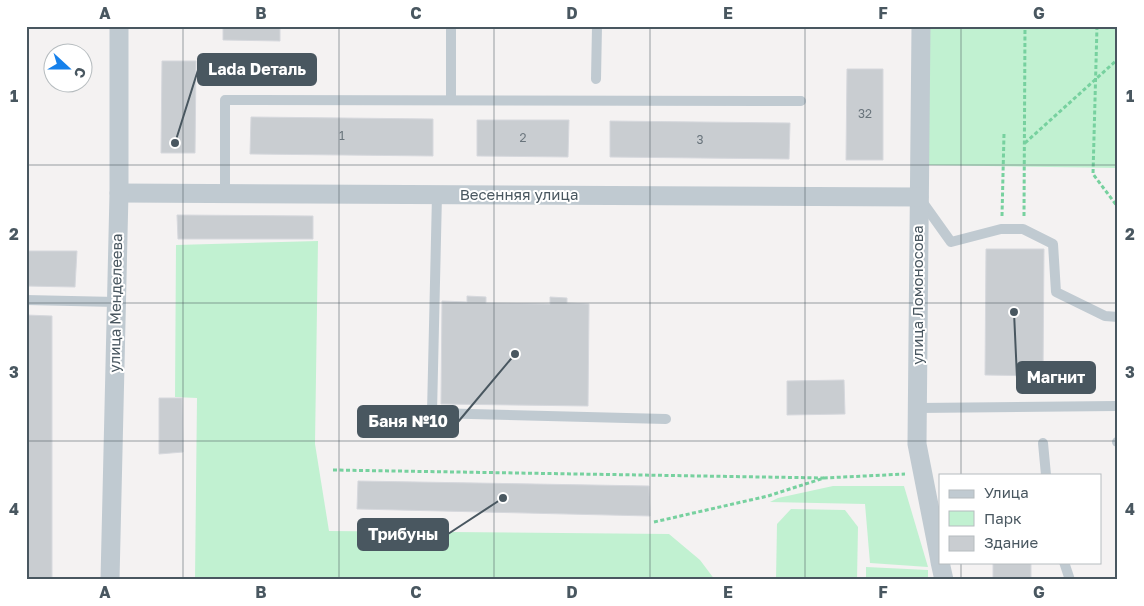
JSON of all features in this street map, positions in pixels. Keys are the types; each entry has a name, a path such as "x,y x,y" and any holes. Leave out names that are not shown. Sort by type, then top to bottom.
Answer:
{"street":[{"name":"улица Менделеева","path":"110,580 119,193 119,26"},
{"name":"улица Ломоносова","path":"921,26 917,444 921,473 939,557"},
{"name":"Весенняя улица","path":"119,193 919,197"},
{"name":"улица Ломоносова","path":"940,564 944,580"}],"lane":[{"path":"450,100 451,26"},
{"path":"596,79 597,26"},
{"path":"225,194 225,100 801,101"},
{"path":"437,195 432,413 666,419"},
{"path":"919,197 951,242 1001,229 1024,229 1052,244 1056,292 1105,316 1118,317"},
{"path":"26,300 116,302"},
{"path":"918,408 1116,406"},
{"path":"1043,443 1046,474"},
{"path":"1065,564 1070,580"}],"path":[{"path":"1024,229 1026,26"},
{"path":"1097,26 1093,174 1117,206"},
{"path":"1025,143 1118,59"},
{"path":"1001,229 1004,134"},
{"path":"333,470 824,478 921,473"},
{"path":"654,522 768,496 824,478"}],"green space":[{"path":"928,26 1118,26 1118,168 927,165"},
{"path":"318,241 315,444 329,531 669,534 700,560 715,580 195,580 197,398 175,397 176,245"},
{"path":"833,486 904,486 928,567 870,563 865,504 770,502 778,498"},
{"path":"791,509 845,510 858,527 857,580 776,580 777,524"},
{"path":"866,567 928,570 928,580 866,580"}],"building":[{"path":"223,26 280,26 280,41 223,40"},
{"path":"162,61 196,61 195,153 161,153"},
{"path":"847,69 883,69 883,160 846,160"},
{"path":"251,117 433,119 433,156 250,154"},
{"path":"477,120 569,120 568,157 477,156"},
{"path":"610,121 790,123 789,159 610,157"},
{"path":"177,215 313,216 313,239 178,239"},
{"path":"986,249 1044,249 1043,376 985,375"},
{"path":"26,251 77,251 75,287 26,286"},
{"path":"467,296 486,297 486,303 550,304 550,297 567,298 567,303 589,304 588,406 441,404 442,301 467,302"},
{"path":"26,315 52,316 52,580 26,580"},
{"path":"844,380 845,414 787,415 787,381"},
{"path":"159,398 182,398 183,452 159,454"},
{"path":"358,481 649,486 650,516 357,509"},
{"path":"993,564 1031,564 1031,580 993,580"}],"place":[{"name":"Lada Dеталь","path":"175,143"},
{"name":"Магнит","path":"1014,312"},
{"name":"Баня №10","path":"515,354"},
{"name":"Трибуны","path":"503,498"}]}
